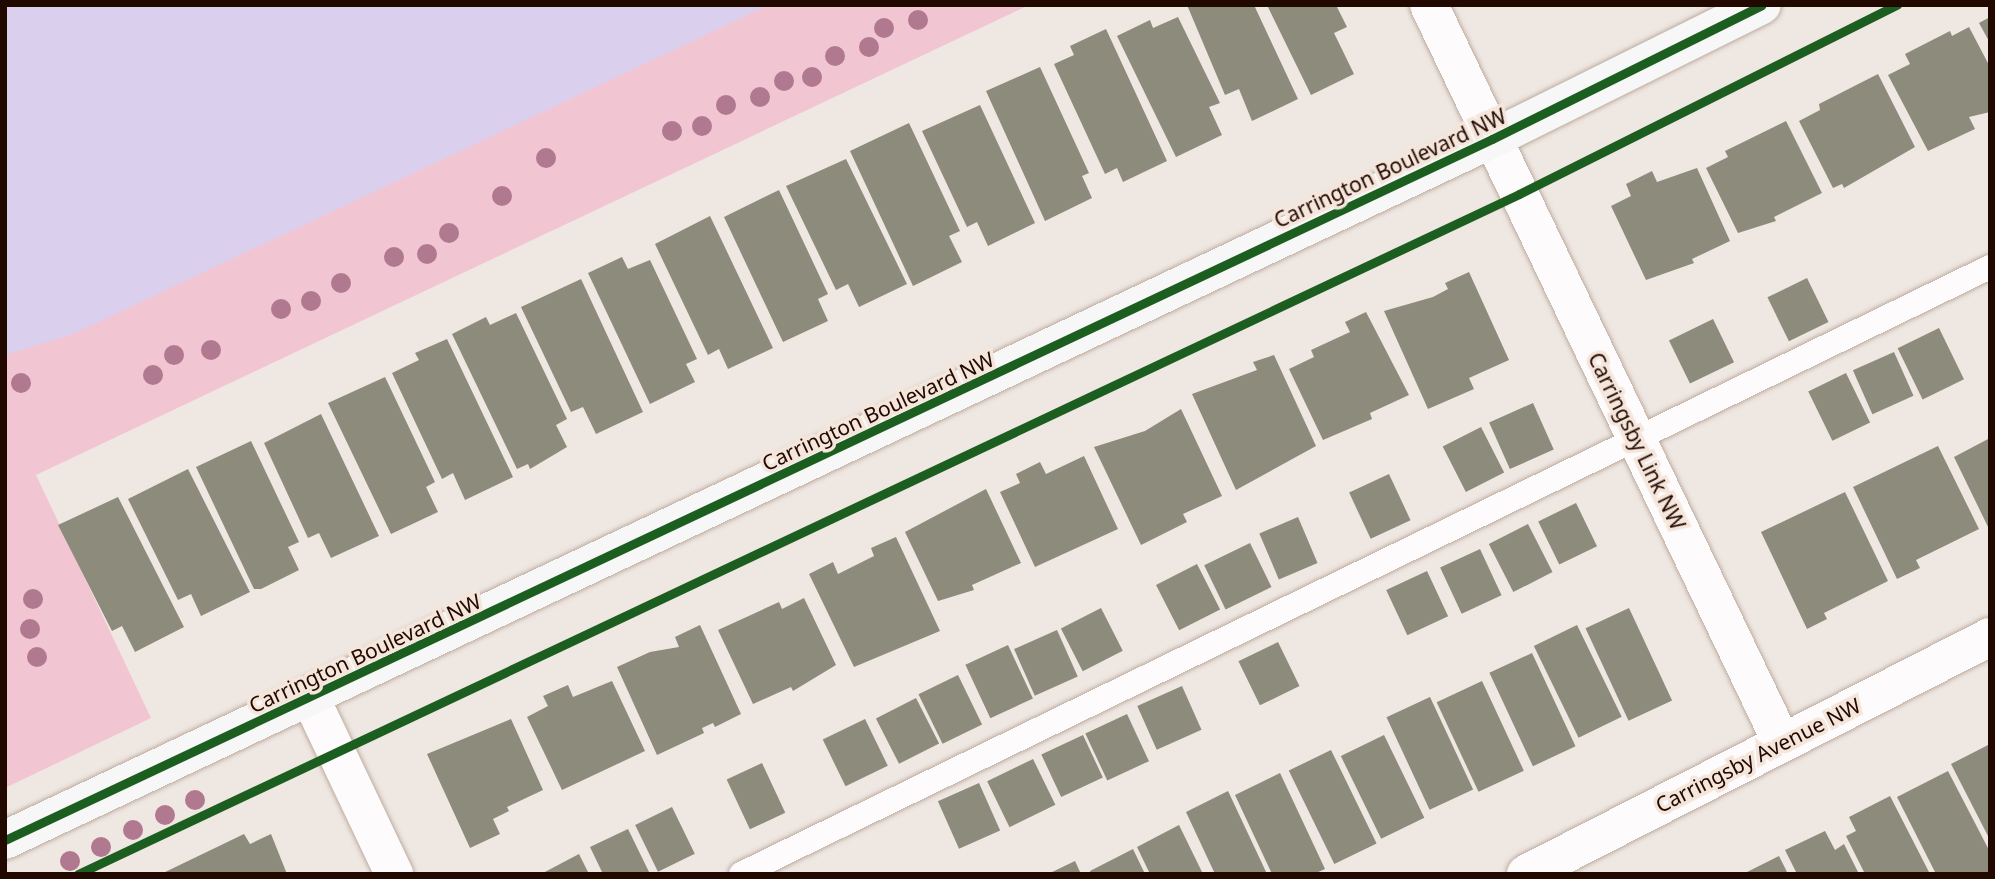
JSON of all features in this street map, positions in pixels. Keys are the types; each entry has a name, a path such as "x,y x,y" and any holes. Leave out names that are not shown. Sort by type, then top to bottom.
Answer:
{"street":[{"name":"Carringsby Link NW","path":"1429,5 1782,743"},
{"name":"Carrington Boulevard NW","path":"5,841 311,699 1492,139 1762,5"},
{"name":"Carringsby Avenue NW","path":"1526,874 1990,637"},
{"path":"311,699 394,874"}],"lane":[{"path":"741,874 1637,441 1990,267"}],"shaded area":[{"path":"5,5 1029,5 36,475 151,718 5,788"},
{"path":"5,5 769,5 73,334 5,355"}],"building":[{"path":"1187,5 1254,5 1298,99 1252,121 1239,89 1225,95"},
{"path":"1267,5 1336,5 1347,27 1334,33 1354,74 1311,95"},
{"path":"1178,17 1220,103 1209,107 1222,135 1176,157 1117,36 1150,20 1153,28"},
{"path":"1990,17 1990,43 1979,23"},
{"path":"1969,27 1990,67 1990,112 1969,117 1975,129 1928,151 1888,75 1910,64 1905,54 1950,31 1952,36"},
{"path":"1106,29 1167,161 1123,182 1117,168 1105,174 1054,64 1074,55 1070,46"},
{"path":"1040,67 1089,173 1082,176 1092,198 1045,221 986,91"},
{"path":"1878,74 1915,147 1844,188 1842,184 1833,188 1799,121 1820,110 1819,104"},
{"path":"980,105 1035,223 988,246 977,222 967,227 922,131"},
{"path":"1786,121 1822,193 1774,217 1776,221 1738,233 1706,168 1728,157 1725,151"},
{"path":"909,123 960,231 949,236 962,262 913,286 850,151"},
{"path":"846,159 907,284 859,307 848,284 836,290 786,186"},
{"path":"1697,168 1730,241 1692,259 1694,263 1646,280 1611,206 1631,196 1626,184 1652,171 1657,182"},
{"path":"779,190 828,294 818,299 828,321 783,342 724,217"},
{"path":"710,216 773,348 728,369 719,349 708,355 655,244"},
{"path":"622,257 628,269 650,260 697,359 686,364 695,382 650,404 588,273"},
{"path":"1469,272 1509,360 1469,378 1474,389 1428,409 1384,311 1433,297 1448,289 1445,283"},
{"path":"1807,278 1828,322 1789,341 1767,297"},
{"path":"581,279 643,412 596,434 583,407 571,412 521,307"},
{"path":"1366,312 1409,395 1370,413 1372,419 1323,440 1289,369 1314,357 1311,350 1350,332 1345,322"},
{"path":"516,313 567,419 556,425 567,447 530,469 528,464 517,469 452,334 486,317 490,325"},
{"path":"1713,319 1734,362 1690,384 1669,340"},
{"path":"1939,328 1964,379 1923,399 1898,348"},
{"path":"447,339 513,477 465,500 453,473 442,479 392,373 419,360 415,353"},
{"path":"1894,352 1914,396 1872,414 1853,370"},
{"path":"1274,355 1316,446 1236,490 1192,394 1257,370 1253,362"},
{"path":"1846,373 1870,422 1832,441 1808,391"},
{"path":"385,377 435,482 426,487 438,512 391,534 328,403"},
{"path":"1533,403 1554,450 1510,469 1489,423"},
{"path":"1181,409 1222,496 1183,514 1187,522 1141,545 1094,447 1145,431"},
{"path":"321,414 379,536 331,558 319,533 308,538 264,443"},
{"path":"1481,427 1504,472 1466,492 1443,447"},
{"path":"1990,438 1990,531 1954,457"},
{"path":"251,441 299,542 288,547 299,570 261,589 254,589 196,467"},
{"path":"1938,446 1979,529 1916,560 1920,568 1897,579 1853,487"},
{"path":"1084,456 1118,529 1035,567 1000,492 1020,483 1016,474 1040,462 1046,474"},
{"path":"188,469 250,592 201,616 191,594 178,600 128,499"},
{"path":"1389,474 1411,520 1371,539 1349,493"},
{"path":"986,489 1021,563 972,585 974,590 938,601 905,532"},
{"path":"1845,492 1888,581 1824,613 1827,619 1807,629 1761,532"},
{"path":"118,497 184,627 135,652 122,626 112,631 58,525"},
{"path":"1576,503 1597,546 1559,565 1538,521"},
{"path":"1298,517 1318,563 1279,579 1259,533"},
{"path":"1528,524 1553,572 1513,592 1489,544"},
{"path":"896,537 940,631 854,667 809,574 833,562 838,574 874,556 871,548"},
{"path":"1250,543 1271,587 1226,609 1204,565"},
{"path":"1480,549 1502,595 1462,614 1440,568"},
{"path":"1197,564 1220,609 1179,630 1156,585"},
{"path":"1427,571 1448,616 1407,635 1386,590"},
{"path":"804,598 836,665 793,691 791,687 753,704 718,630 779,602 782,609"},
{"path":"1101,608 1123,651 1083,671 1061,628"},
{"path":"1629,608 1672,700 1629,721 1585,628"},
{"path":"700,625 741,714 715,727 713,723 702,728 704,733 657,755 617,667 650,652 679,647 675,637"},
{"path":"1577,625 1622,717 1579,738 1534,646"},
{"path":"1057,630 1078,677 1035,696 1014,649"},
{"path":"1278,642 1299,686 1260,705 1238,661"},
{"path":"1008,645 1033,698 990,718 965,665"},
{"path":"1532,653 1576,746 1533,766 1489,673"},
{"path":"958,675 982,724 943,744 918,694"},
{"path":"612,681 645,751 562,790 527,717 548,706 543,696 568,685 573,697"},
{"path":"1482,681 1524,771 1479,792 1437,702"},
{"path":"1182,686 1202,730 1157,750 1137,706"},
{"path":"1430,697 1473,789 1430,810 1386,717"},
{"path":"916,698 939,743 899,764 876,718"},
{"path":"1127,714 1149,761 1107,781 1085,733"},
{"path":"511,719 543,790 507,807 509,811 493,819 500,834 470,848 427,754"},
{"path":"865,719 888,766 846,786 823,740"},
{"path":"1083,735 1103,778 1061,797 1041,754"},
{"path":"1384,735 1424,818 1381,839 1341,756"},
{"path":"1990,744 1990,840 1951,764"},
{"path":"1331,750 1377,843 1334,864 1289,771"},
{"path":"1033,759 1055,805 1010,827 987,781"},
{"path":"762,763 785,813 750,829 727,779"},
{"path":"1948,771 1990,852 1990,874 1936,874 1897,797"},
{"path":"1280,773 1325,869 1314,874 1272,874 1235,795"},
{"path":"979,783 1000,831 959,849 938,801"},
{"path":"1228,791 1267,874 1215,874 1186,812"},
{"path":"1890,796 1930,874 1865,874 1846,836 1856,831 1849,817"},
{"path":"672,807 695,854 658,872 635,825"},
{"path":"1179,825 1203,874 1150,874 1137,847"},
{"path":"628,829 650,874 603,874 590,847"},
{"path":"1825,831 1835,850 1844,844 1859,874 1797,874 1785,850"},
{"path":"244,834 250,844 271,834 287,874 161,874"},
{"path":"1133,849 1145,874 1091,874 1090,871"},
{"path":"579,854 589,874 541,874"},
{"path":"1779,856 1788,874 1743,874"},
{"path":"1075,861 1081,874 1048,874"}],"cycle path":[{"path":"5,840 1492,139 1762,5"},
{"path":"78,874 1519,194 1897,5"}]}
